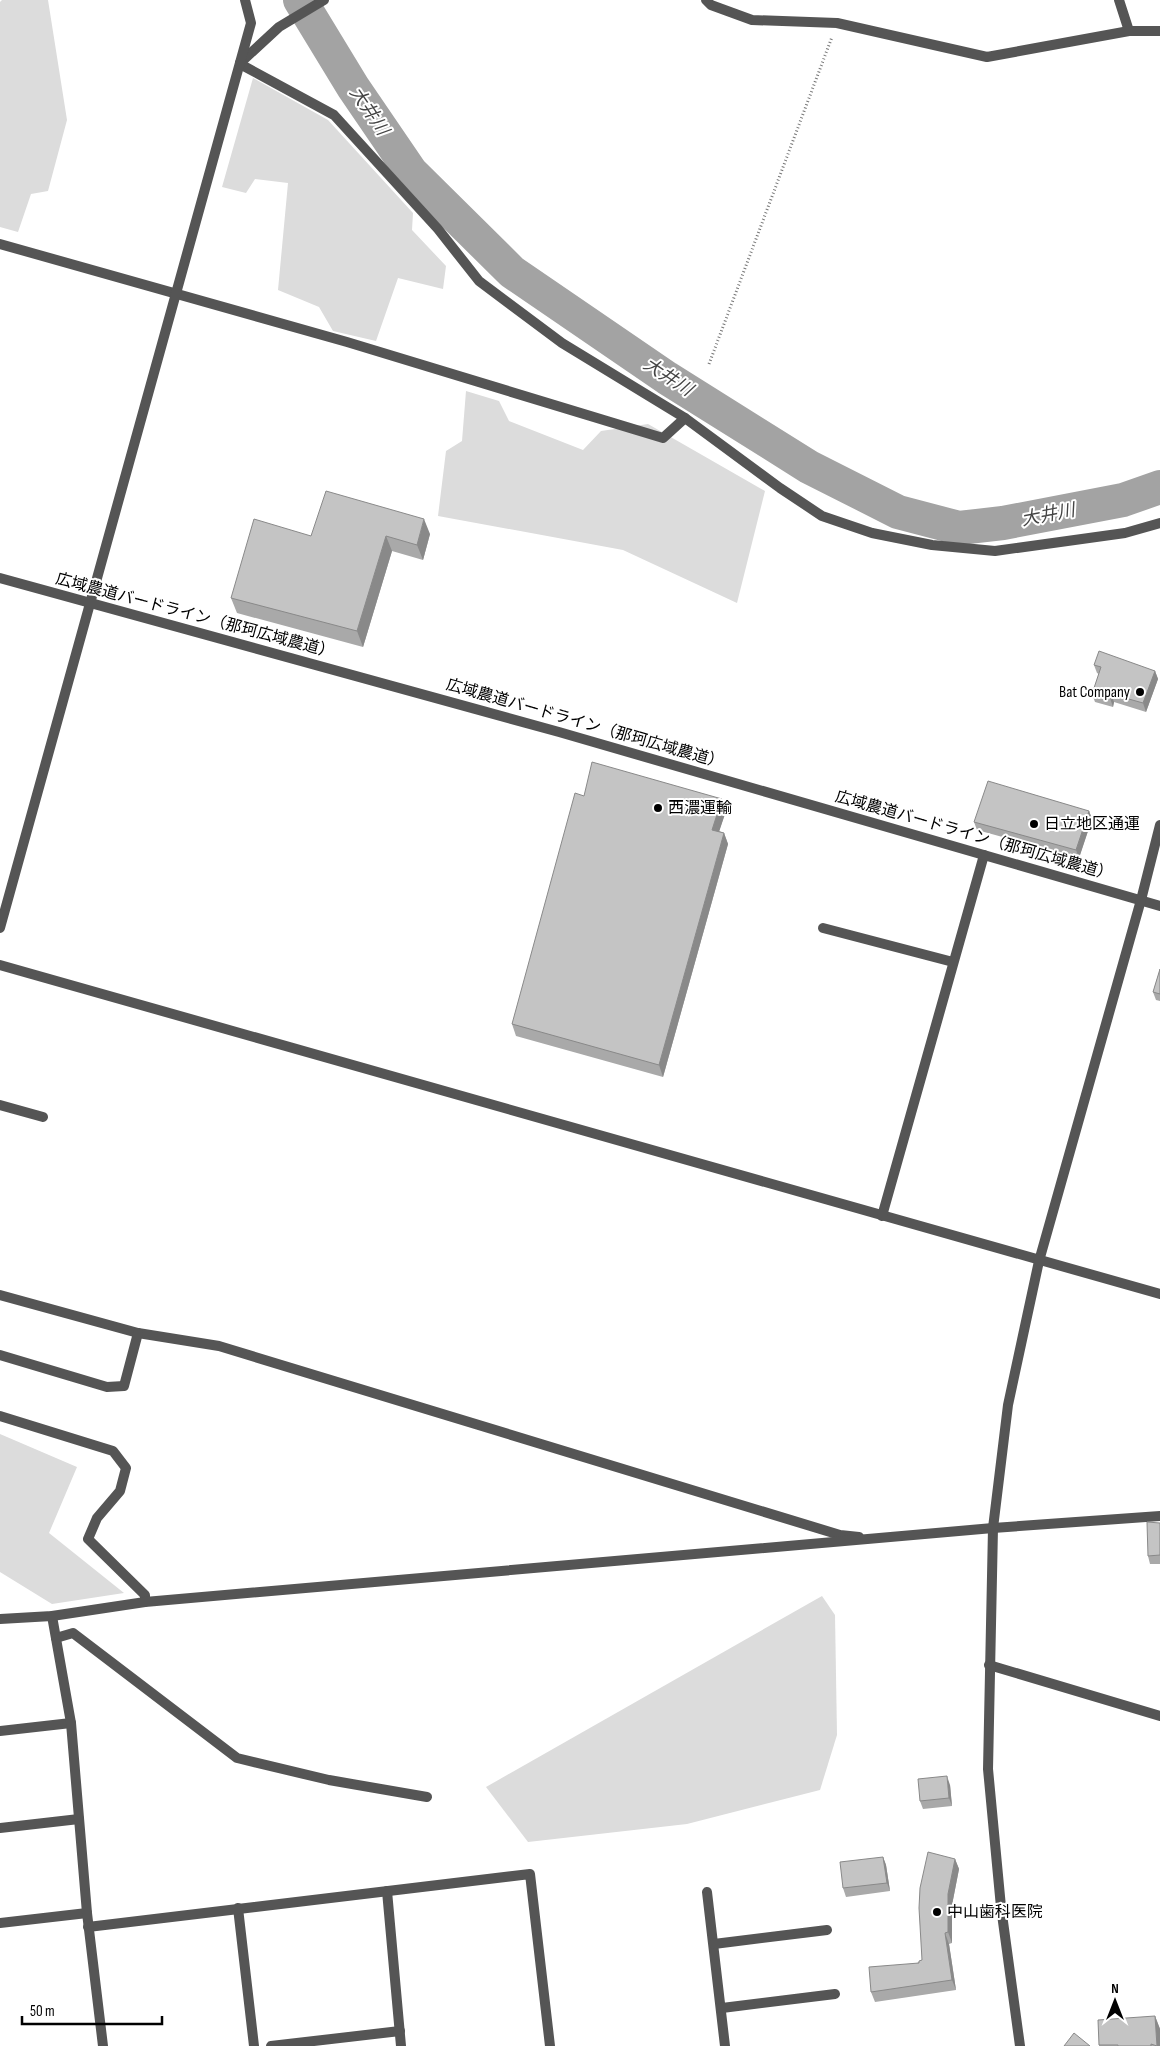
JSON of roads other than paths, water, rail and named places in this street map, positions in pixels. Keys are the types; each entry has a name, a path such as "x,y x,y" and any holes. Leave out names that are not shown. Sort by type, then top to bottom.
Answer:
{"street":[{"path":"0,928 251,23 245,0"},
{"path":"240,64 279,27 324,0"},
{"path":"706,0 711,5 752,20 837,23 987,57 1129,31 1160,31"},
{"path":"1119,0 1129,31"},
{"path":"240,64 334,115 438,229 478,281 562,343 684,418 822,516 872,533 932,545 995,552 1125,533 1160,523"},
{"path":"0,244 176,292 663,438 684,418"},
{"name":"広域農道バードライン（那珂広域農道）","path":"0,578 559,732 1160,906"},
{"path":"1020,2046 1001,1907 988,1769 993,1528 1008,1405 1039,1261 1141,900 1160,825"},
{"path":"882,1216 984,855"},
{"path":"823,928 953,962"},
{"path":"0,965 1160,1294"},
{"path":"0,1105 43,1117"},
{"path":"0,1295 138,1333 219,1346 840,1535 872,1539"},
{"path":"0,1355 107,1387 124,1386 138,1333"},
{"path":"0,1416 113,1451 126,1468 120,1491 97,1518 88,1539 145,1595 145,1602"},
{"path":"0,1619 52,1616 145,1602 993,1528 1160,1516"},
{"path":"52,1616 70,1723 88,1927 103,2046"},
{"path":"56,1638 73,1633 237,1758 329,1780 427,1797"},
{"path":"989,1665 1160,1716"},
{"path":"0,1731 70,1723"},
{"path":"0,1828 79,1819"},
{"path":"88,1927 530,1874 550,2046"},
{"path":"387,1891 402,2046"},
{"path":"708,1892 725,2046"},
{"path":"238,1908 254,2046"},
{"path":"0,1923 87,1913"},
{"path":"714,1944 827,1930"},
{"path":"722,2008 835,1994"},
{"path":"272,2046 400,2031"}],"waterway":[{"name":"大井川","path":"300,0 353,87 411,172 512,272 667,378 809,467 898,512 959,528 1003,523 1123,500 1160,487"}],"place":[{"name":"Bat Company","path":"1140,692"},
{"name":"西濃運輸","path":"658,808"},
{"name":"日立地区通運","path":"1034,824"},
{"name":"中山歯科医院","path":"937,1912"}]}
